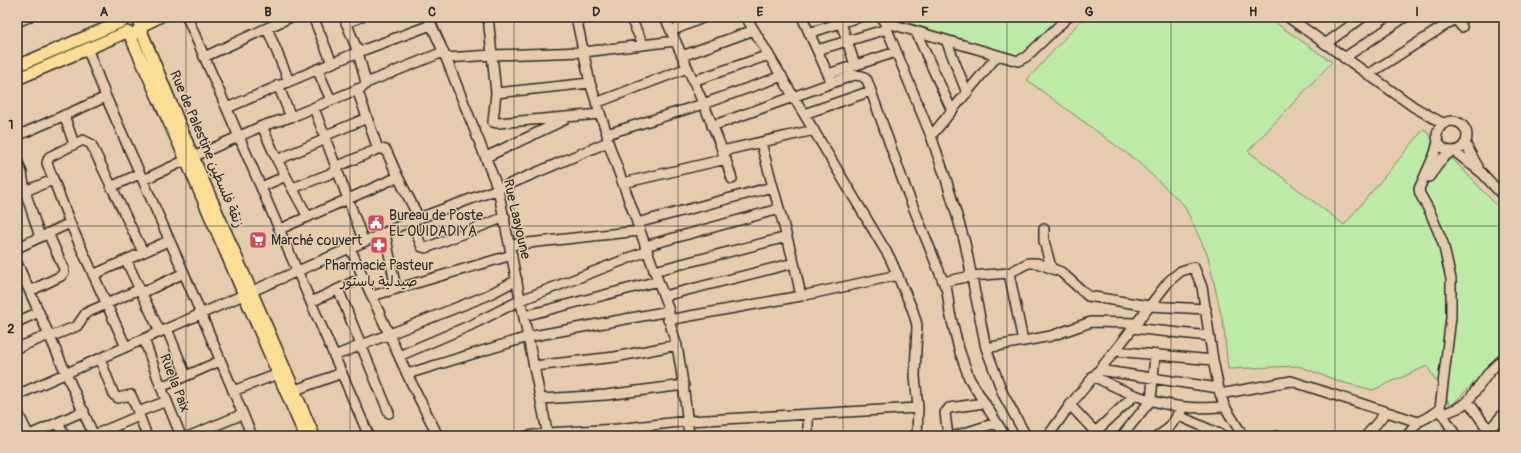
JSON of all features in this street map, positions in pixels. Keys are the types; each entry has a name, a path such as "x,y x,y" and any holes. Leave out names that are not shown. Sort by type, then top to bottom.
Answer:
{"main road":[{"path":"17,79 87,48 128,33 136,33 139,23 159,17"},
{"path":"17,66 124,18"},
{"name":"Rue de Palestine زنقة فلسطين","path":"124,18 123,28 128,33 190,159"},
{"name":"Rue de Palestine زنقة فلسطين","path":"139,23 190,159 248,294 278,374 304,436"},
{"name":"Rue de Palestine زنقة فلسطين","path":"248,294 295,390 314,436"}],"street":[{"path":"17,22 29,17"},
{"path":"187,17 280,229 368,436"},
{"path":"204,57 291,17"},
{"path":"313,17 332,63"},
{"path":"360,17 345,20 358,52 366,83"},
{"path":"488,17 496,93 492,120 495,123 600,114"},
{"path":"576,17 590,83 607,138 664,296 677,345 684,385 689,436"},
{"path":"630,17 643,44"},
{"path":"665,17 703,104 732,179"},
{"path":"671,31 705,17"},
{"path":"746,17 890,258 913,311 917,325 915,376 918,408 917,436"},
{"path":"802,17 832,83"},
{"path":"809,33 840,20 859,17"},
{"path":"817,50 847,41 884,23 1018,61 1022,60 1068,17"},
{"path":"1288,17 1414,107 1444,124 1454,122 1462,125 1467,134 1466,143 1461,149 1452,151 1440,162 1419,189"},
{"path":"1325,44 1363,17"},
{"path":"1344,58 1406,17"},
{"path":"1369,74 1455,18 1462,27"},
{"path":"840,20 855,65"},
{"path":"227,108 430,21"},
{"name":"Rue Laayoune","path":"430,21 498,189 505,217 548,434"},
{"path":"884,23 931,136 963,238 986,348 1003,394 1026,436"},
{"path":"267,28 289,81"},
{"path":"682,56 754,30"},
{"path":"916,32 952,112"},
{"path":"946,40 967,93"},
{"path":"112,187 190,159 262,126 291,117 363,87 366,83 445,55 584,52 643,44 676,42"},
{"path":"87,48 106,96 168,241 184,274 252,436"},
{"path":"828,74 896,52"},
{"path":"693,81 769,55"},
{"path":"931,136 997,56"},
{"path":"596,103 687,68"},
{"path":"317,69 331,100"},
{"path":"712,126 832,83 859,75 867,80 904,184 947,291 950,313 959,349 969,378 1005,436"},
{"path":"17,395 415,220 498,189 607,138 782,76"},
{"path":"496,93 590,83"},
{"path":"278,85 291,117"},
{"path":"357,89 378,149"},
{"path":"804,114 872,91"},
{"path":"17,136 106,96"},
{"path":"1414,107 1431,124 1443,148 1452,151 1482,173 1504,197"},
{"path":"314,108 364,242"},
{"path":"64,116 74,144"},
{"path":"486,157 570,117"},
{"path":"277,160 367,118"},
{"path":"1444,124 1441,127 1433,158 1419,189 1443,243 1451,278 1451,317 1442,412 1456,436"},
{"path":"262,126 277,160 308,217"},
{"path":"622,183 724,155 761,143 814,130"},
{"path":"126,347 70,223 47,163 48,159 83,140 91,144 143,252"},
{"path":"761,143 794,263 801,296"},
{"path":"1466,143 1482,173"},
{"path":"292,188 378,149 382,149 386,150 398,177 415,220 422,247 426,248 505,217"},
{"path":"17,160 22,173 25,191 44,235 64,269 61,276 30,291"},
{"path":"261,186 286,176"},
{"path":"280,229 398,177"},
{"path":"25,191 53,180"},
{"path":"372,296 511,250 638,227 772,187"},
{"path":"399,356 471,325 521,300 646,248 779,209"},
{"path":"17,248 70,223"},
{"path":"1044,230 1044,241 1052,267"},
{"path":"385,233 396,289"},
{"path":"654,271 787,237"},
{"path":"93,275 168,241"},
{"path":"350,248 407,374 438,436"},
{"path":"126,260 186,376"},
{"path":"17,262 19,273 30,291 94,435 167,401"},
{"path":"664,296 794,263"},
{"path":"943,282 972,276 1009,272 1028,263 1036,263 1052,267 1061,272 1088,296 1149,306 1206,309"},
{"path":"1048,436 1070,405 1115,351 1133,325 1168,281 1181,271 1194,267 1202,287 1219,391 1225,407 1243,436"},
{"path":"1009,272 1023,341"},
{"path":"17,348 78,326 86,313 106,303 184,274"},
{"path":"407,374 528,337 801,296 898,275"},
{"path":"311,302 364,277"},
{"path":"334,356 486,296 517,280"},
{"path":"524,316 658,281"},
{"path":"338,289 390,413"},
{"path":"17,322 39,312"},
{"path":"986,348 1051,336 1091,322 1133,325 1209,336"},
{"name":"Rue la Paix","path":"144,339 161,387 181,436"},
{"path":"534,366 615,357 677,345"},
{"path":"1115,351 1213,360"},
{"path":"1122,436 1151,400 1156,355"},
{"path":"1407,436 1418,422 1442,412 1458,408 1468,401 1490,371 1504,358"},
{"path":"100,359 115,397 118,398 131,395 148,436"},
{"path":"161,387 220,361"},
{"path":"295,390 342,373"},
{"path":"1096,373 1154,379 1219,391 1291,381 1418,422"},
{"path":"1096,373 1135,395 1151,400 1185,407 1225,407"},
{"path":"233,391 278,374"},
{"path":"541,399 606,395 684,385"},
{"path":"1070,405 1095,435 1135,395"},
{"path":"1468,401 1484,424 1487,432 1504,413"},
{"path":"948,436 945,413 949,408 984,403"},
{"path":"1158,436 1168,432 1177,415 1185,407"},
{"path":"528,436 617,429 688,421 918,408"},
{"path":"17,411 28,436 84,411"},
{"path":"1366,436 1386,412"},
{"path":"190,436 203,434 243,414"},
{"path":"808,415 808,436"},
{"path":"1177,415 1224,436"},
{"path":"59,423 64,436"},
{"path":"954,436 996,423"}],"green space":[{"path":"890,17 1063,17 1021,58"},
{"path":"1084,17 1267,17 1332,62 1248,151 1344,225 1424,129 1504,213 1504,352 1451,406 1427,366 1373,390 1341,382 1298,366 1228,369 1224,328 1208,256 1184,205 1137,161 1027,80"}],"place":[{"name":"Bureau de Poste EL OUIDADIYA","path":"376,223"},
{"name":"Marché couvert","path":"258,240"},
{"name":"Pharmacie Pasteur صيدلية باستور","path":"379,245"}]}
